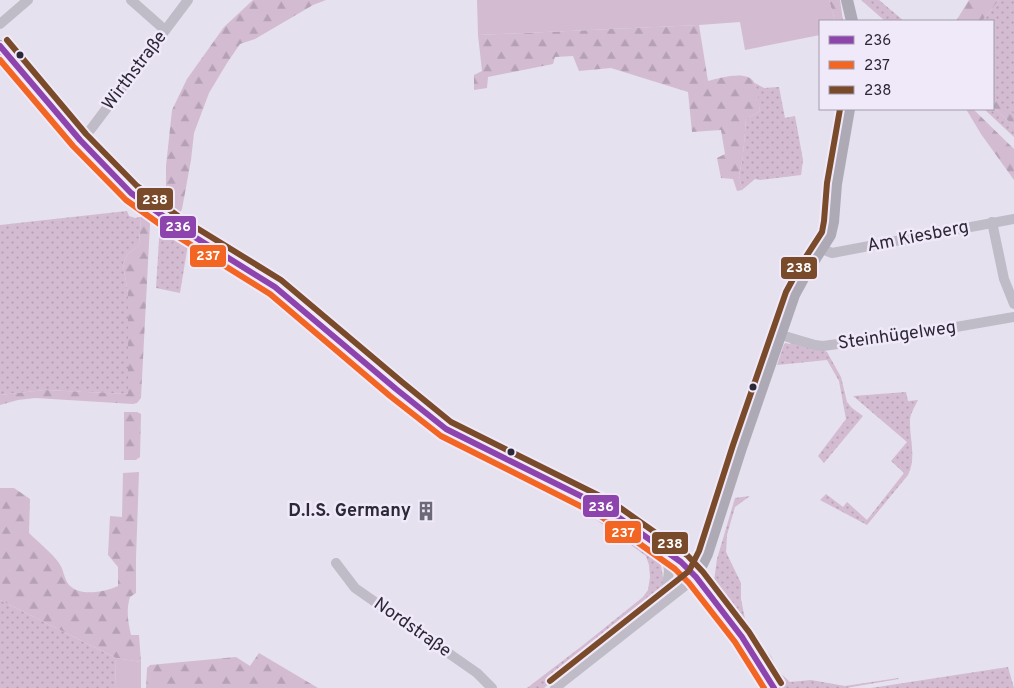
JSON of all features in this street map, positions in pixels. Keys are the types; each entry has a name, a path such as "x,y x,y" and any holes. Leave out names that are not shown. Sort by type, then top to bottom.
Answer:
{"main road":[{"path":"847,0 852,20"},
{"path":"0,46 80,140 131,193 177,226 275,287 446,429 607,509 681,562 696,577 742,637 774,688"},
{"path":"696,577 707,554 741,448 794,295 832,229 836,184 848,110"}],"street":[{"path":"0,24 28,0"},
{"path":"131,0 165,30"},
{"name":"Wirthstraße","path":"80,140 91,129 188,0"},
{"name":"Am Kiesberg","path":"822,249 832,253 1014,218"},
{"path":"992,222 1004,279 1014,304"},
{"name":"Steinhügelweg","path":"780,335 823,346 927,332 1014,317"},
{"path":"659,606 667,588 669,571 666,551"},
{"name":"Nordstraße","path":"336,563 355,588 477,673 492,688"},
{"path":"555,688 696,577"}],"green space":[{"path":"253,0 326,0 313,5 255,39 240,44 227,63 209,93 194,133 182,209 177,218 166,211 166,166 172,110 187,79 224,27"},
{"path":"477,0 829,0 835,20 819,20 819,35 745,50 740,22 478,35"},
{"path":"829,0 840,0 843,20 835,20"},
{"path":"861,0 879,0 903,20 884,20"},
{"path":"969,0 999,0 983,20 957,20"},
{"path":"999,0 1014,0 1014,123 994,104 994,20 983,20"},
{"path":"699,25 708,81 734,76 747,77 752,79 757,90 760,111 746,119 743,156 739,175 742,190 737,191 733,179 721,178 717,158 725,154 721,130 692,132 688,92 611,68 579,71 573,56 555,57 553,64 488,77 487,88 474,90 474,75 482,71 478,35"},
{"path":"755,83 764,88 779,87 785,118 795,116 803,160 801,175 755,179 742,190 739,175 743,156 746,119 760,111"},
{"path":"994,98 1014,114 1014,126 994,108"},
{"path":"994,108 1014,126 1014,137 985,110 994,110"},
{"path":"967,110 974,110 1014,149 1014,180 981,134"},
{"path":"127,211 129,216 141,217 139,245 127,255 123,264 128,294 128,394 45,390 0,395 0,225"},
{"path":"141,217 149,219 150,224 141,398 137,403 133,404 35,398 0,405 0,395 45,390 128,394 128,294 123,264 127,255 139,245"},
{"path":"160,224 189,238 180,293 156,288"},
{"path":"791,341 827,352 841,377 847,402 863,416 824,463 818,456 846,419 839,381 827,360 777,365 784,344 790,344"},
{"path":"906,392 908,401 918,400 910,419 911,468 908,475 867,525 820,500 826,494 843,507 847,502 867,520 904,473 891,461 907,442 853,396"},
{"path":"124,412 137,412 141,414 140,457 136,460 124,460"},
{"path":"139,472 136,593 130,597 128,621 131,635 139,635 141,662 116,658 0,600 0,488 14,488 30,499 29,533 59,563 69,585 80,591 93,592 118,586 118,567 108,555 110,516 122,517 123,473"},
{"path":"750,496 735,507 727,535 726,552 741,583 741,599 745,619 762,647 771,656 778,671 790,682 811,680 845,686 899,679 846,688 780,688 751,638 717,594 719,592 714,581 717,559 735,498"},
{"path":"591,510 608,520 661,565 663,577 666,577 664,584 653,601 544,688 527,688 643,597 648,590 650,577 646,556 588,514"},
{"path":"0,600 116,658 115,688 0,688"},
{"path":"259,653 318,688 146,688 147,668 150,665 236,657 250,666"},
{"path":"116,658 141,662 141,688 115,688"},
{"path":"1008,667 1014,688 871,688"}],"transit line":[{"name":"238","path":"7,40 86,134 137,186 182,219 281,280 451,422 612,502 687,555 703,572 749,632 781,683"},
{"name":"236","path":"0,46 80,140 131,193 177,226 275,287 446,429 607,509 681,562 696,577 742,637 774,688"},
{"name":"237","path":"0,60 73,146 126,200 172,233 270,294 390,396 441,436 602,517 675,569 689,583 735,642 764,688"},
{"name":"238","path":"550,681 689,571 699,551 733,445 786,292 822,232 827,183 840,110"}],"place":[{"name":"D.I.S. Germany","path":"426,511"}]}
